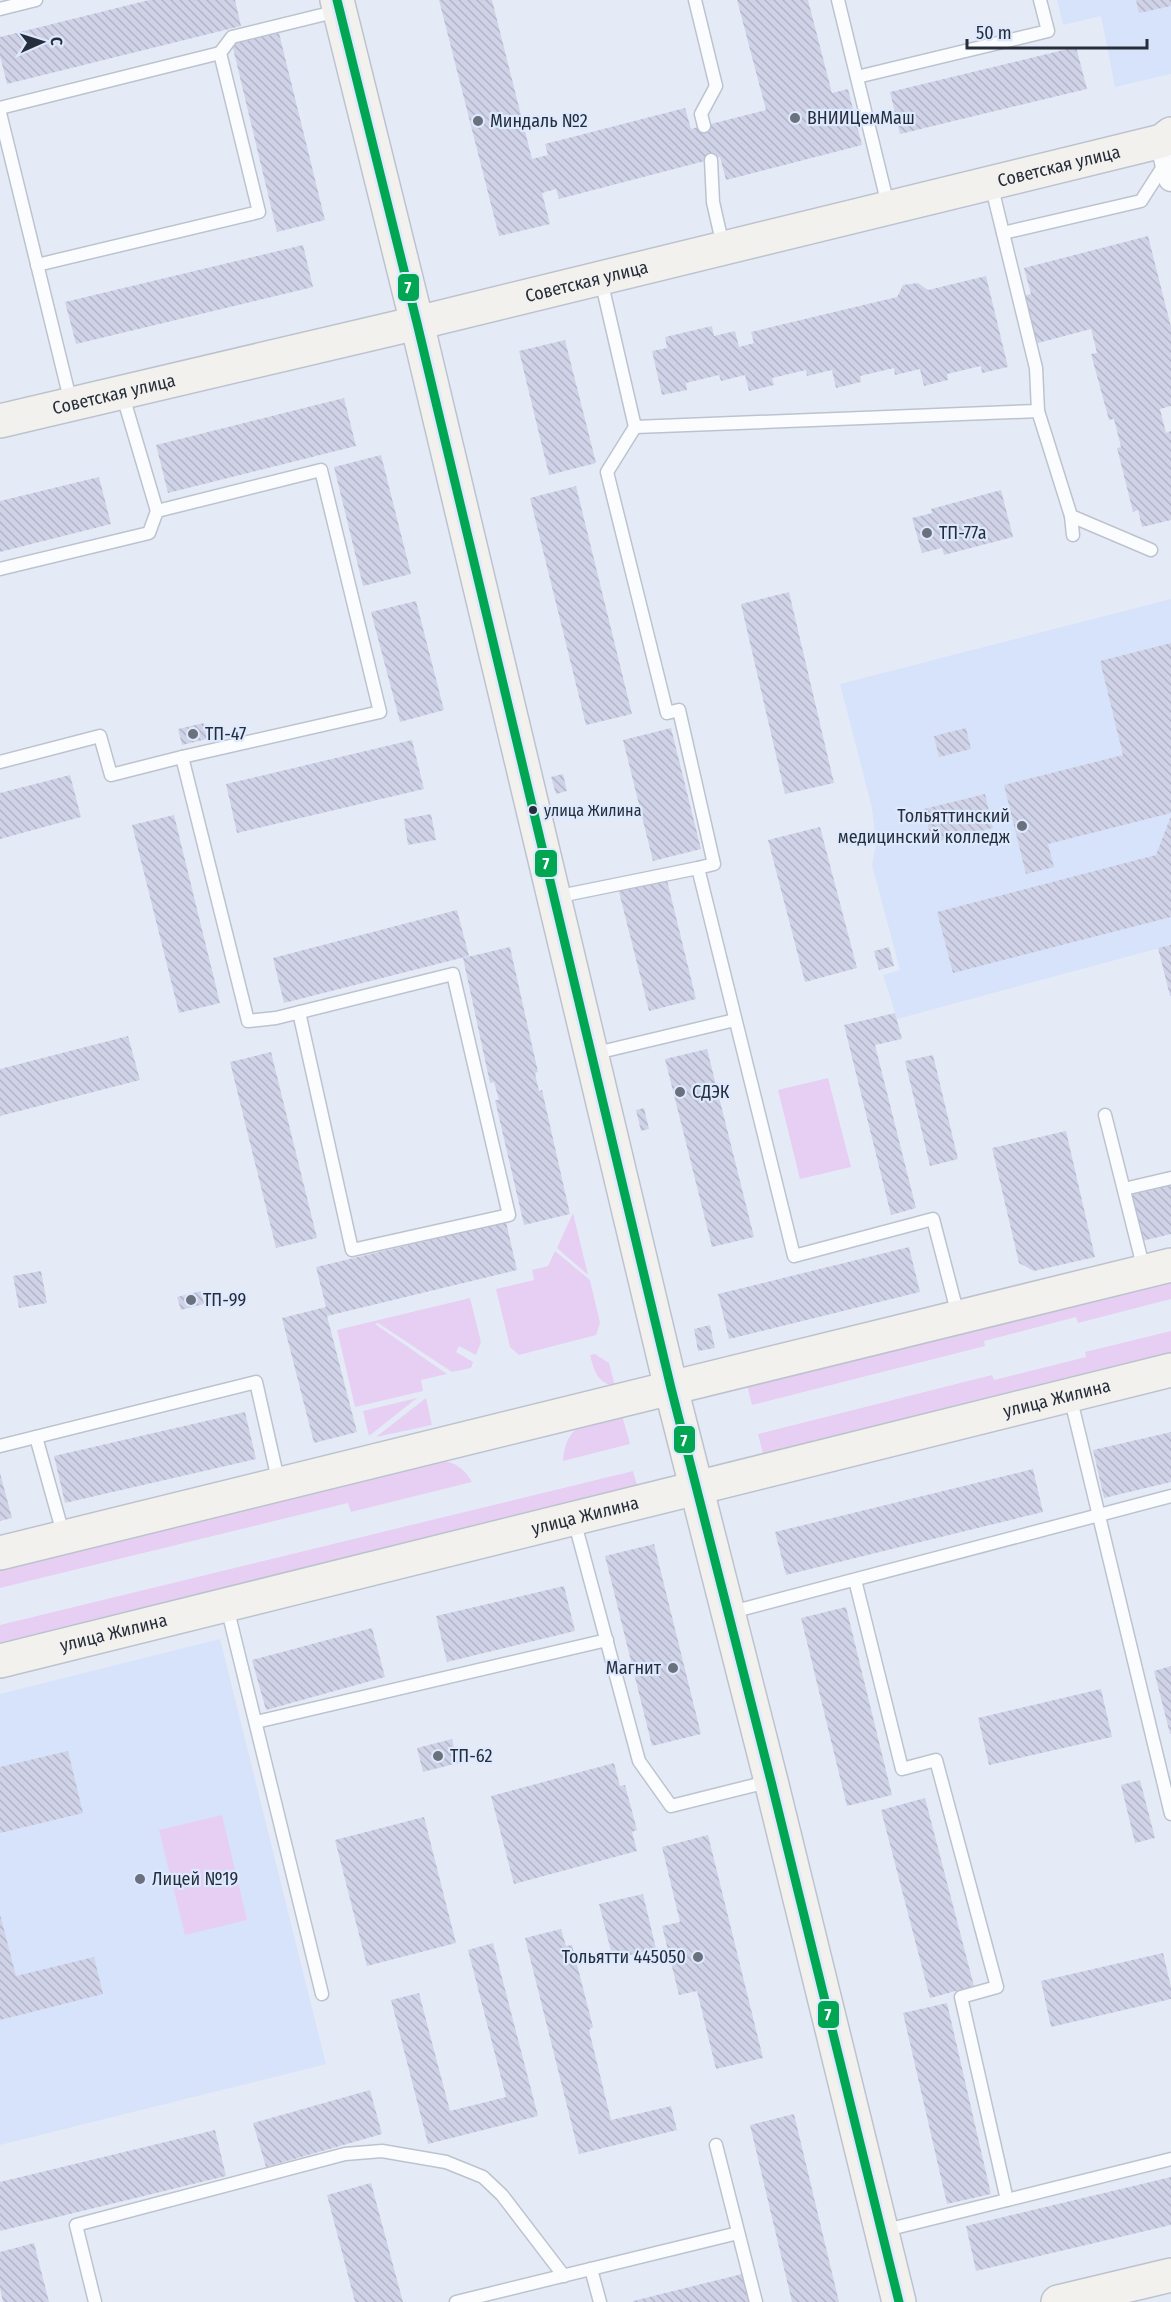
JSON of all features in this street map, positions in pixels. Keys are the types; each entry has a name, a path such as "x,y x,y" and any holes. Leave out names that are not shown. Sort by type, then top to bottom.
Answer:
{"main road":[{"path":"338,5 417,323 671,1388 771,1781 899,2302"},
{"name":"Советская улица","path":"0,421 417,323 990,183 1168,154"},
{"path":"0,1553 1158,1268"},
{"name":"улица Жилина","path":"0,1661 1171,1370"},
{"path":"1058,2302 1171,2275"}],"lane":[{"path":"0,9 36,0"},
{"path":"695,0 716,86 701,114 704,126"},
{"path":"838,0 888,207"},
{"path":"857,77 1048,31 1040,0"},
{"path":"0,108 220,53 232,37 338,5"},
{"path":"37,265 259,212 220,53"},
{"path":"0,113 71,404"},
{"path":"1003,233 1141,201 1168,154"},
{"path":"711,160 713,202 724,247"},
{"path":"990,183 1036,368 1038,411 1071,516 1073,535"},
{"path":"554,898 714,864 679,710 667,713 608,472 635,427 600,278"},
{"path":"0,569 149,533 158,512 122,392"},
{"path":"635,427 1038,411"},
{"path":"0,762 100,736 111,775 380,712 321,470 158,512"},
{"path":"1071,516 1151,550"},
{"path":"182,757 248,1021 276,1018 299,1012 453,974 509,1215 352,1250 299,1012"},
{"path":"698,868 794,1256 933,1219 958,1316"},
{"path":"591,1054 735,1020"},
{"path":"1105,1115 1124,1190 1158,1268"},
{"path":"1124,1190 1171,1178"},
{"path":"0,1446 256,1382 279,1485"},
{"path":"1070,1396 1171,1814"},
{"path":"36,1437 64,1537"},
{"path":"728,1613 1171,1496"},
{"path":"574,1519 639,1761 671,1806 771,1781"},
{"path":"855,1580 902,1769 936,1760 997,1988 961,1997 1007,2200"},
{"path":"227,1606 322,1994"},
{"path":"256,1722 607,1640"},
{"path":"716,2145 756,2302"},
{"path":"95,2302 76,2225 345,2154 382,2151 446,2162 483,2177 502,2195 564,2276"},
{"path":"881,2231 1171,2160"},
{"path":"456,2302 738,2233"},
{"path":"591,2269 600,2302"}],"shaded area":[{"path":"1057,0 1171,0 1171,74 1115,87 1101,16 1063,25"},
{"name":"Тольяттинский медицинский колледж","path":"1171,599 1171,945 897,1019 883,975 900,970 872,865 876,843 872,808 840,684"},
{"path":"828,1078 851,1167 800,1179 778,1090"},
{"path":"573,1213 588,1275 557,1248"},
{"path":"555,1251 590,1280 600,1323 596,1335 519,1355 510,1347 496,1289 534,1280 532,1270 548,1266"},
{"path":"1171,1278 1171,1299 1078,1323 1076,1317 984,1341 985,1346 752,1405 747,1385"},
{"path":"470,1298 481,1342 476,1355 459,1346 456,1352 473,1362 471,1368 452,1372 378,1323 375,1324 447,1374 421,1380 423,1391 355,1407 337,1330"},
{"path":"1171,1331 1171,1356 764,1458 758,1434 992,1375 994,1380 1086,1357 1085,1352"},
{"path":"595,1354 609,1363 615,1386 604,1382 597,1375 590,1355"},
{"path":"417,1398 369,1436 363,1411"},
{"path":"426,1398 432,1425 376,1437"},
{"path":"622,1415 630,1444 563,1461 565,1448 574,1431 590,1423"},
{"path":"441,1460 459,1467 472,1482 351,1512 348,1503 0,1588 0,1568"},
{"path":"633,1471 638,1488 0,1644 0,1625"},
{"name":"Лицей №19","path":"220,1639 326,2064 0,2145 0,1694"},
{"path":"222,1815 247,1920 185,1935 159,1830"}],"building":[{"path":"149,0 235,0 241,26 7,84 0,56 0,37"},
{"name":"ВНИИЦемМаш","path":"439,0 492,0 532,159 548,155 545,144 685,108 691,129 766,110 737,0 808,0 832,93 848,89 862,145 726,180 720,157 559,199 556,189 542,193 550,224 499,236"},
{"path":"1136,0 1171,0 1171,6 1139,13"},
{"path":"279,33 325,220 277,232 232,44"},
{"path":"1076,47 1087,89 900,134 890,92"},
{"path":"1148,236 1171,327 1171,406 1160,409 1166,433 1171,431 1171,520 1142,527 1138,510 1133,512 1117,448 1121,447 1114,419 1109,420 1091,354 1097,353 1091,329 1034,344 1022,296 1031,294 1024,268"},
{"path":"303,245 313,287 76,344 65,302"},
{"path":"986,276 1008,367 982,373 981,366 947,374 948,380 924,386 920,369 895,375 894,368 860,376 861,382 836,388 832,370 807,376 806,370 772,378 774,385 749,391 745,375 721,381 719,375 686,383 687,390 662,395 652,351 667,348 665,337 712,326 714,336 735,331 739,347 754,343 751,332 897,297 903,285 918,283 928,290"},
{"path":"565,340 596,463 549,475 519,351"},
{"path":"344,398 356,446 168,493 156,445"},
{"path":"381,455 411,574 363,586 334,467"},
{"path":"99,477 111,524 0,552 0,501"},
{"path":"576,486 632,714 586,725 530,498"},
{"path":"1001,490 1013,537 944,555 942,548 922,553 912,518 932,513 931,509"},
{"path":"789,592 834,783 785,794 741,604"},
{"path":"416,601 444,710 400,722 371,612"},
{"path":"1171,643 1171,813 1048,844 1054,867 1026,874 1004,785 1123,755 1100,661"},
{"name":"ТП-47","path":"204,723 207,739 182,745 178,729"},
{"path":"671,728 701,849 653,861 623,740"},
{"path":"966,728 971,749 939,757 934,736"},
{"path":"412,740 424,789 237,833 226,784"},
{"path":"563,774 567,791 556,794 551,777"},
{"path":"70,775 81,817 0,839 0,793"},
{"path":"985,794 993,828 932,843 924,809"},
{"path":"431,814 436,840 408,845 404,819"},
{"path":"174,815 220,1003 179,1013 132,825"},
{"path":"1171,816 1171,917 953,973 937,912 1156,855"},
{"path":"820,827 857,968 805,982 768,840"},
{"path":"666,876 696,999 649,1011 618,888"},
{"path":"457,910 469,956 284,1003 273,958"},
{"path":"1171,945 1171,996 1170,996 1158,948"},
{"path":"510,947 538,1072 535,1073 539,1091 542,1090 570,1214 524,1225 495,1100 499,1100 494,1082 490,1083 463,958"},
{"path":"889,947 894,966 879,970 874,951"},
{"path":"895,1013 902,1039 875,1045 916,1208 891,1215 844,1025"},
{"path":"128,1036 140,1080 0,1116 0,1069"},
{"path":"707,1049 754,1237 712,1247 665,1059"},
{"path":"271,1052 317,1238 276,1248 230,1062"},
{"path":"933,1055 958,1159 930,1166 905,1061"},
{"path":"644,1108 649,1129 641,1131 636,1110"},
{"path":"1066,1131 1095,1257 1034,1271 1019,1263 992,1148"},
{"path":"1171,1185 1171,1234 1138,1242 1127,1196"},
{"path":"506,1222 517,1270 327,1316 357,1432 314,1443 282,1318 326,1307 316,1267"},
{"path":"909,1247 920,1292 729,1339 718,1294"},
{"path":"41,1271 47,1303 19,1308 13,1276"},
{"name":"ТП-99","path":"201,1291 204,1304 181,1310 177,1297"},
{"path":"710,1325 715,1348 698,1351 694,1329"},
{"path":"245,1412 256,1459 65,1503 54,1456"},
{"path":"1171,1432 1171,1482 1104,1498 1093,1450"},
{"path":"1033,1469 1043,1512 786,1575 775,1532"},
{"path":"0,1473 12,1518 0,1521"},
{"path":"654,1544 701,1734 652,1746 605,1556"},
{"path":"564,1586 575,1631 447,1662 436,1616"},
{"path":"846,1607 892,1795 847,1806 801,1618"},
{"path":"372,1628 385,1677 266,1710 252,1660"},
{"path":"1171,1666 1171,1734 1170,1734 1154,1671"},
{"path":"1101,1689 1112,1737 989,1765 978,1718"},
{"name":"ТП-62","path":"452,1739 458,1763 423,1772 417,1748"},
{"path":"68,1751 83,1813 0,1833 0,1767"},
{"path":"614,1763 620,1786 625,1785 637,1830 632,1832 637,1851 514,1884 491,1796"},
{"path":"1140,1780 1155,1838 1135,1843 1121,1785"},
{"path":"925,1798 974,1986 930,1998 881,1810"},
{"path":"424,1817 456,1943 367,1966 335,1840"},
{"path":"708,1835 763,2058 716,2069 697,1991 679,1995 662,1926 680,1922 662,1847"},
{"path":"643,1894 656,1949 613,1959 599,1904"},
{"path":"0,1914 16,1976 94,1957 103,1994 0,2020"},
{"path":"561,1929 566,1946 572,1945 593,2027 589,2030 611,2120 671,2106 677,2130 579,2154 525,1938"},
{"path":"493,1943 538,2116 428,2144 391,2000 419,1993 450,2111 506,2097 468,1950"},
{"path":"1163,1953 1171,1987 1171,1999 1051,2027 1041,1981"},
{"path":"947,2003 991,2194 947,2204 903,2013"},
{"path":"370,2090 382,2134 266,2167 253,2123"},
{"path":"794,2114 839,2302 792,2302 750,2125"},
{"path":"215,2130 226,2176 0,2231 0,2182"},
{"path":"1171,2177 1171,2225 976,2271 966,2226"},
{"path":"371,2183 403,2302 355,2302 327,2195"},
{"path":"34,2243 49,2302 3,2302 0,2288 0,2252"},
{"path":"746,2273 753,2302 633,2302 633,2301"}],"transit line":[{"name":"7","path":"337,0 417,323 671,1388 771,1781 899,2302"}],"place":[{"name":"ВНИИЦемМаш","path":"795,118"},
{"name":"Миндаль №2","path":"478,121"},
{"name":"ТП-77а","path":"927,533"},
{"name":"ТП-47","path":"193,734"},
{"name":"улица Жилина","path":"533,810"},
{"name":"Тольяттинский медицинский колледж","path":"1022,826"},
{"name":"СДЭК","path":"680,1092"},
{"name":"ТП-99","path":"191,1300"},
{"name":"Магнит","path":"673,1668"},
{"name":"ТП-62","path":"438,1756"},
{"name":"Лицей №19","path":"140,1879"},
{"name":"Тольятти 445050","path":"698,1957"}]}
